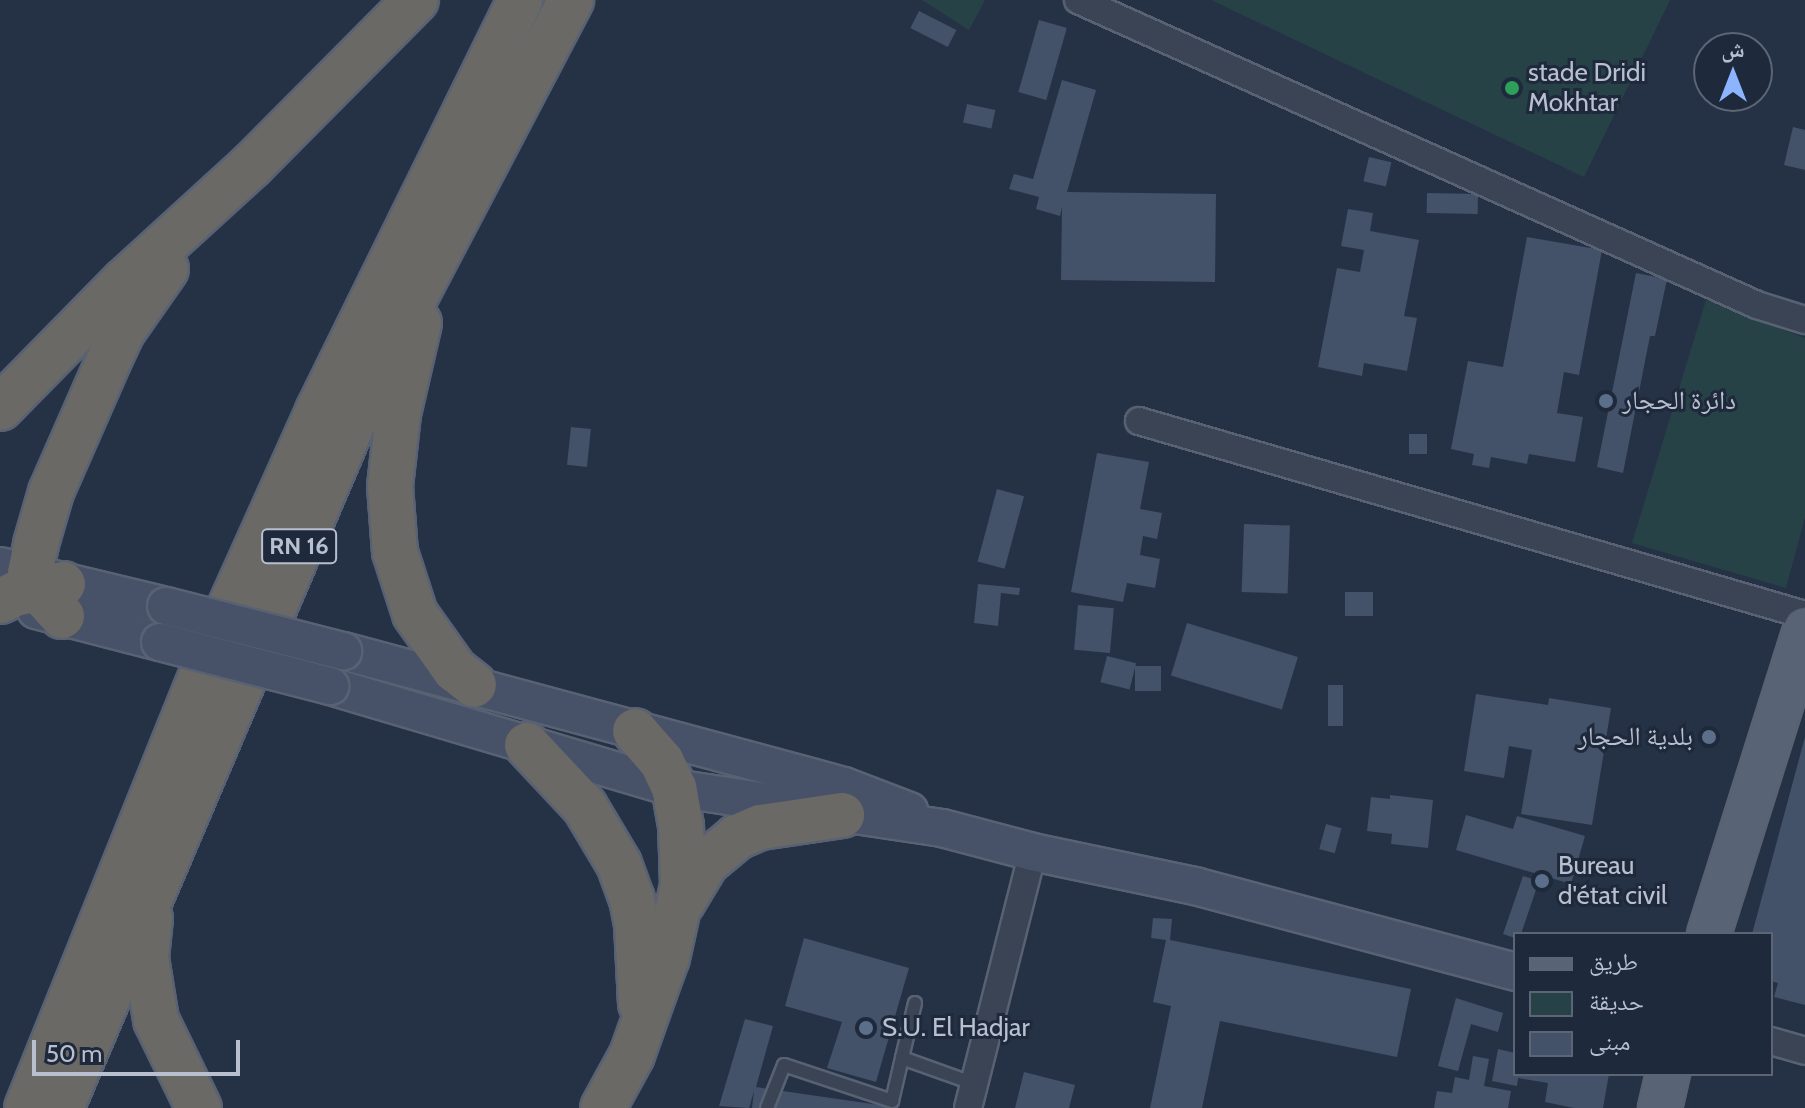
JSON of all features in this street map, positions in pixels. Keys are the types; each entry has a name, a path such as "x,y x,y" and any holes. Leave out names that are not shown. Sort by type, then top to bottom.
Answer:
{"highway":[{"path":"0,408 125,281 251,166 416,0"},
{"name":"RN 16","path":"27,1108 224,620 331,383 520,0"},
{"name":"RN 16","path":"61,1108 370,383 571,0"},
{"path":"25,591 51,492 122,332 169,264 251,166"},
{"path":"430,267 398,414 390,486 395,552 415,614 455,670 474,685"},
{"path":"603,1108 632,1055 667,958 681,905 684,857 674,788 662,762 635,731"},
{"path":"527,745 585,807 619,864 632,899 637,925 642,1023"},
{"path":"681,905 706,863 737,837 761,827 842,815"},
{"path":"153,891 146,958 156,1020 199,1108"}],"main road":[{"path":"25,591 166,606 343,651 844,786 922,816 942,828"},
{"path":"25,591 160,642 330,686 674,788 942,828 1033,852 1195,886 1513,971"},
{"path":"1710,932 1805,629"},
{"path":"1660,1108 1668,1076"}],"street":[{"path":"1078,0 1757,305 1805,320"},
{"path":"1139,421 1805,615"},
{"path":"971,1096 1033,852"},
{"path":"1773,1042 1805,1051"}],"lane":[{"path":"767,1108 784,1065 892,1101 915,1003"},
{"path":"902,1058 971,1096"}],"green space":[{"path":"922,0 985,0 969,30"},
{"name":"stade Dridi Mokhtar","path":"1211,0 1670,0 1584,177"},
{"path":"1706,300 1805,338 1805,517 1786,588 1632,543"}],"building":[{"path":"919,11 956,30 948,47 910,28"},
{"path":"1039,20 1067,28 1046,100 1018,92"},
{"path":"1062,80 1096,90 1067,192 1216,194 1215,282 1061,280 1062,207 1060,216 1036,209 1039,197 1009,189 1014,174 1033,179"},
{"path":"967,104 995,110 991,129 963,123"},
{"path":"1793,127 1805,130 1805,170 1784,165"},
{"path":"1369,157 1391,162 1386,187 1363,181"},
{"path":"1427,193 1478,194 1478,214 1427,213"},
{"path":"1348,209 1373,213 1370,231 1419,240 1404,316 1417,318 1407,371 1364,363 1362,376 1318,367 1337,268 1360,272 1364,250 1341,246"},
{"path":"1527,237 1602,250 1579,375 1564,372 1557,413 1583,417 1575,462 1529,454 1527,464 1491,457 1489,468 1472,465 1474,454 1451,449 1468,361 1503,367"},
{"path":"1636,273 1667,279 1655,336 1650,336 1623,473 1597,467"},
{"path":"571,427 591,429 587,467 567,465"},
{"path":"1409,434 1427,434 1427,454 1409,454"},
{"path":"1097,453 1149,462 1140,509 1162,513 1157,539 1143,536 1140,555 1160,559 1155,588 1127,583 1123,602 1071,592"},
{"path":"997,489 1024,496 1005,569 978,561"},
{"path":"1244,524 1290,526 1288,594 1242,592"},
{"path":"978,584 1020,588 1019,595 1001,593 998,626 974,623"},
{"path":"1345,592 1373,592 1373,616 1345,616"},
{"path":"1078,605 1114,608 1110,653 1074,650"},
{"path":"1187,623 1298,657 1282,710 1171,676"},
{"path":"1107,656 1136,663 1130,689 1100,682"},
{"path":"1135,666 1161,666 1161,691 1135,691"},
{"path":"1328,685 1343,685 1343,726 1328,726"},
{"path":"1476,694 1548,705 1549,698 1611,708 1592,825 1521,814 1532,750 1509,746 1504,778 1464,771"},
{"path":"1805,737 1805,1005 1774,997 1778,983 1773,982 1773,932 1753,932"},
{"path":"1390,795 1433,800 1428,848 1391,844 1392,834 1367,831 1371,797 1390,799"},
{"path":"1466,815 1513,829 1517,816 1585,836 1571,884 1456,850"},
{"path":"1326,824 1341,828 1335,853 1319,849"},
{"path":"1523,876 1539,881 1522,932 1513,932 1513,937 1503,934"},
{"path":"1153,918 1172,919 1170,940 1411,989 1397,1057 1220,1021 1202,1108 1150,1108 1171,1006 1153,1002 1166,940 1151,938"},
{"path":"804,938 909,968 876,1082 827,1068 842,1022 785,1006"},
{"path":"1456,998 1503,1013 1498,1032 1471,1024 1458,1071 1438,1066"},
{"path":"745,1019 773,1026 756,1087 900,1108 752,1108 754,1091 749,1108 719,1106"},
{"path":"1498,1049 1513,1053 1513,1076 1609,1076 1603,1108 1574,1108 1545,1102 1548,1083 1518,1078 1517,1086 1492,1081"},
{"path":"1473,1056 1489,1059 1484,1086 1511,1091 1508,1108 1434,1108 1437,1091 1452,1093 1455,1077 1469,1080"},
{"path":"1024,1072 1075,1085 1069,1108 1015,1108"}],"place":[{"name":"stade Dridi Mokhtar","path":"1512,88"},
{"name":"دائرة الحجار","path":"1606,401"},
{"name":"بلدية الحجار","path":"1709,737"},
{"name":"Bureau d'état civil","path":"1542,881"},
{"name":"S.U. El Hadjar","path":"866,1028"}]}
